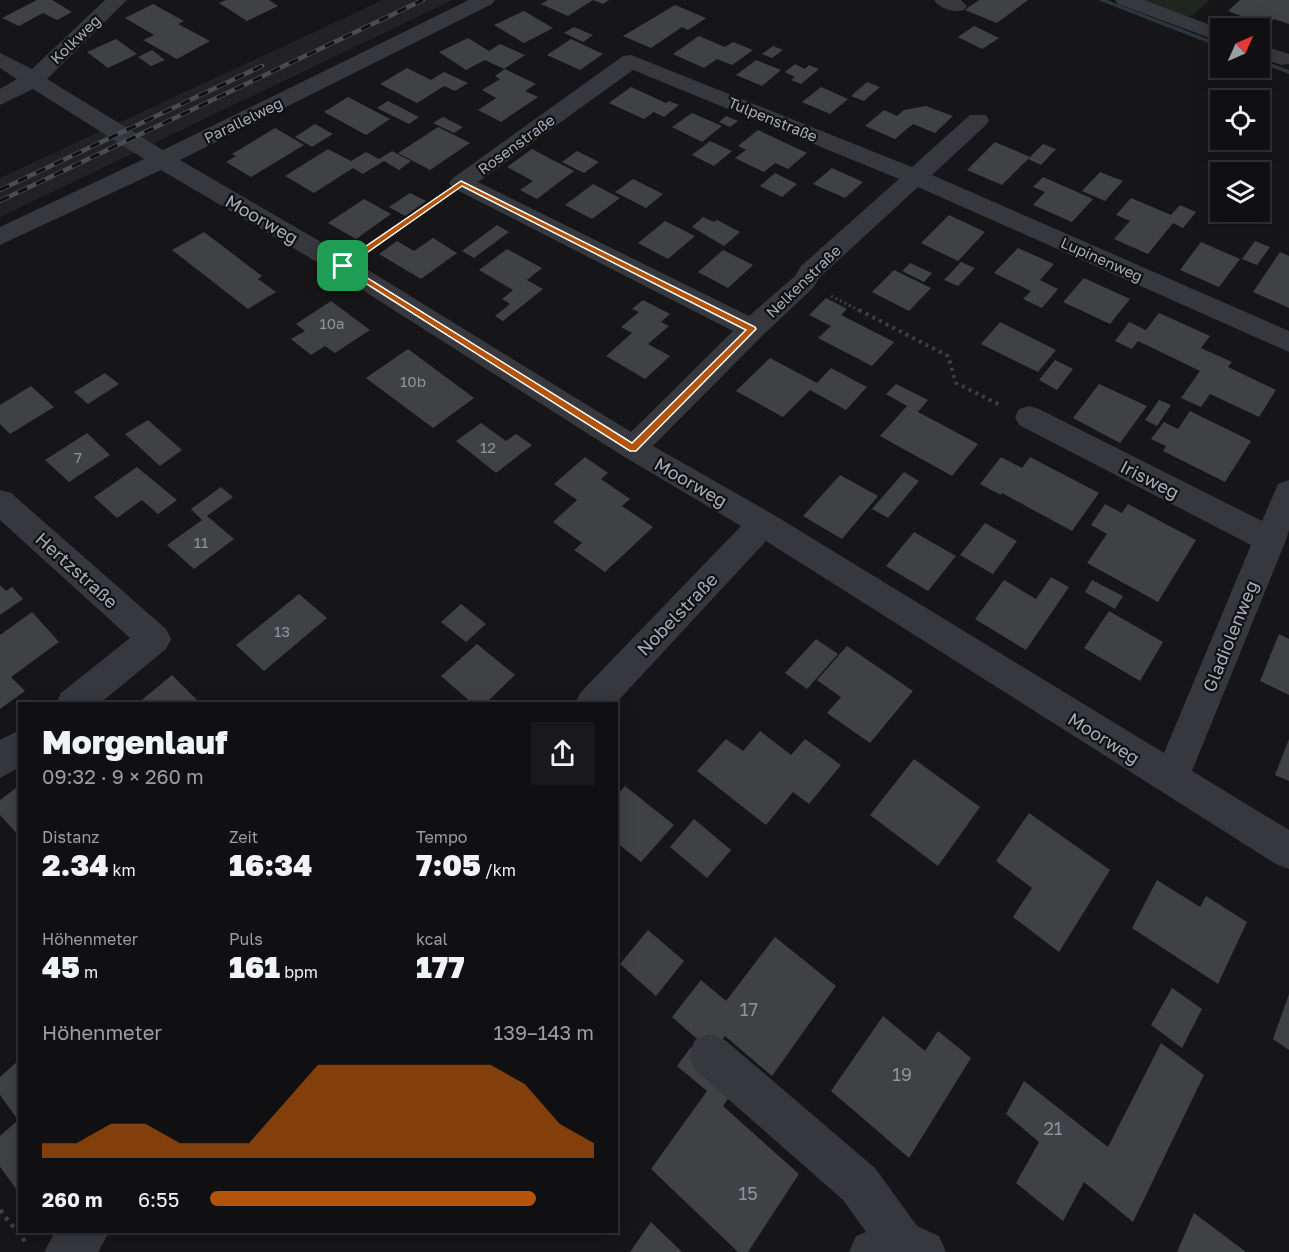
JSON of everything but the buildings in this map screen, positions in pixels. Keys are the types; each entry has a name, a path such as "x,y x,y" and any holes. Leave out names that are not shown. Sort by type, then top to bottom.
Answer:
{"street":[{"name":"Kolkweg","path":"0,98 34,79 117,0"},
{"name":"Parallelweg","path":"0,237 162,160 485,0"},
{"path":"1125,0 1210,32"},
{"path":"1270,55 1282,59"},
{"name":"Moorweg","path":"0,59 162,160 343,266 633,448 763,524 1289,851"},
{"name":"Tulpenstraße","path":"631,61 915,177"},
{"name":"Rosenstraße","path":"631,61 461,183 752,329"},
{"name":"Nelkenstraße","path":"633,448 752,329 804,282 810,272 978,120"},
{"name":"Lupinenweg","path":"915,177 1289,342"},
{"name":"Irisweg","path":"1029,417 1270,540"},
{"name":"Gladiolenweg","path":"1171,779 1289,492"},
{"name":"Hertzstraße","path":"0,502 154,639 75,702"},
{"name":"Nobelstraße","path":"594,702 763,524"},
{"path":"0,761 18,748"},
{"path":"710,1055 859,1184 899,1249"},
{"path":"67,1252 85,1233"}],"path":[{"path":"343,266 461,183"},
{"path":"804,282 948,356 956,383 1029,417"},
{"path":"0,1210 18,1233"},
{"path":"18,1233 33,1252"}],"shaded area":[{"path":"383,0 453,0 0,217 0,178"},
{"path":"1139,0 1209,0 1192,16 1177,14"}],"waterway":[{"path":"1101,0 1210,42"},
{"path":"1270,65 1289,72"}],"railway":[{"path":"0,201 423,0"},
{"path":"0,190 262,66"}],"route":[{"path":"461,183 752,329 633,448 343,266 461,183"}]}
